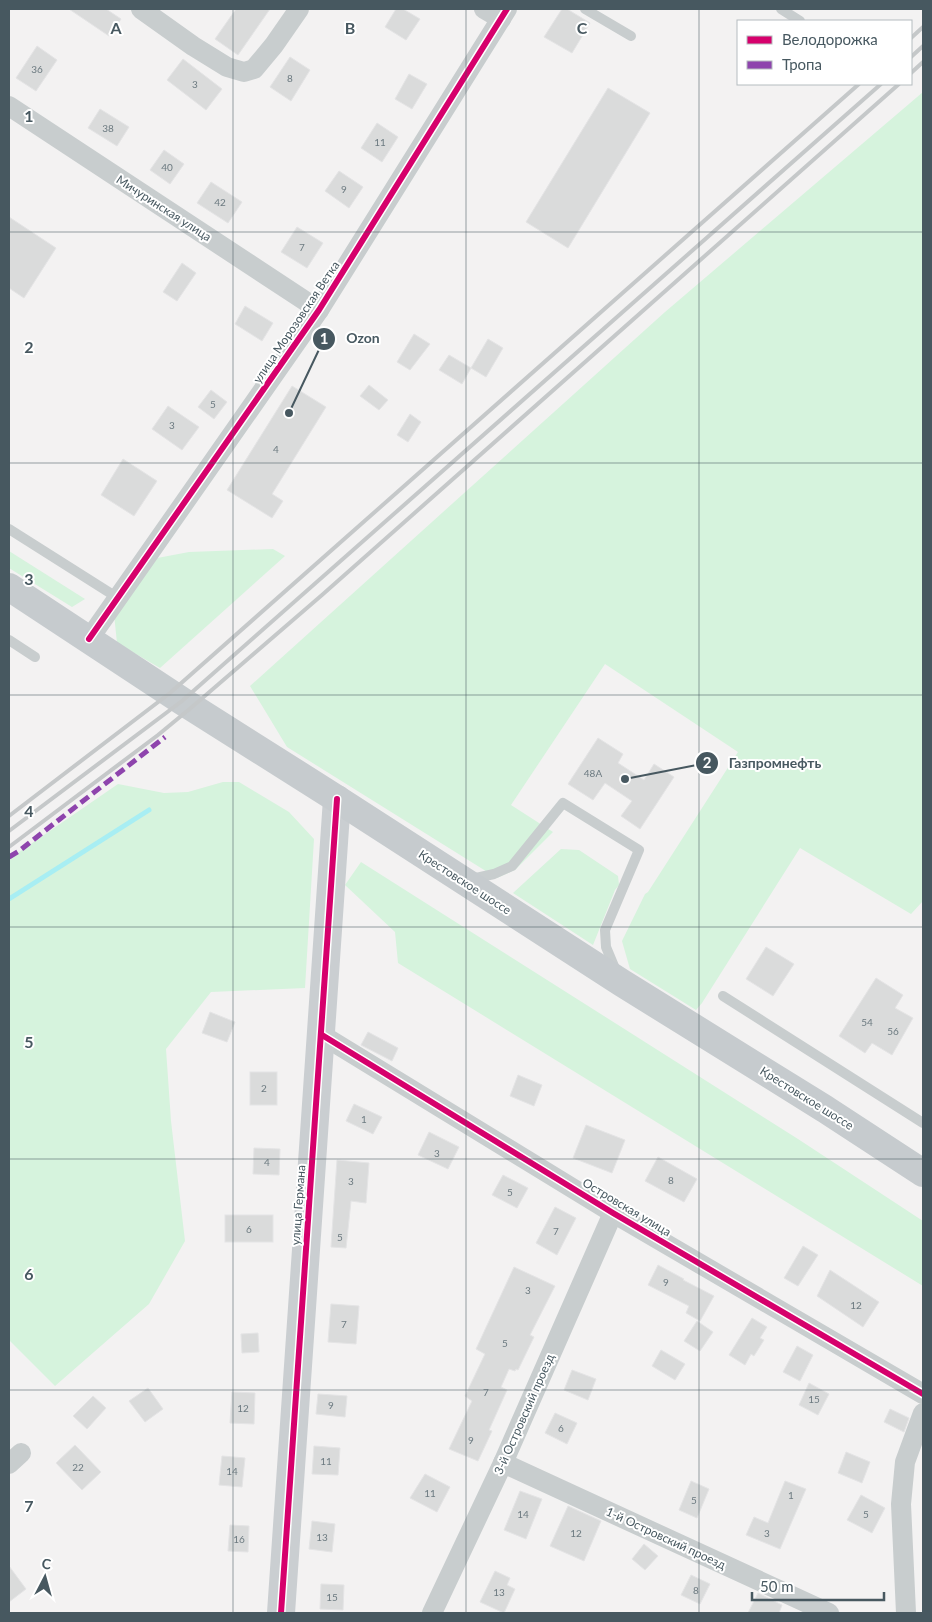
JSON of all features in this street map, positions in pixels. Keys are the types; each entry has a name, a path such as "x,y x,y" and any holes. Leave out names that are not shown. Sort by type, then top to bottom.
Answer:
{"main road":[{"name":"Крестовское шоссе","path":"9,587 182,701 923,1173"}],"street":[{"path":"141,9 218,62 244,72 254,69 274,45 299,9"},
{"name":"улица Морозовская Ветка","path":"89,639 320,310 497,12"},
{"name":"Мичуринская улица","path":"9,106 320,310"},
{"name":"улица Германа","path":"281,1613 337,799"},
{"name":"Островская улица","path":"322,1035 614,1213 923,1394"},
{"name":"3-й Островский проезд","path":"434,1613 614,1213"},
{"path":"906,1613 901,1504 904,1462 923,1413"},
{"name":"1-й Островский проезд","path":"503,1463 829,1613"}],"lane":[{"path":"585,9 631,36"},
{"path":"781,9 798,20"},
{"path":"9,529 118,598"},
{"path":"9,640 35,657"},
{"path":"454,875 476,878 494,874 512,866 563,803 639,850 605,930 606,947 622,983"},
{"path":"723,996 923,1123"}],"green space":[{"path":"923,92 923,901 911,914 800,848 696,1010 630,969 622,941 645,894 738,752 605,664 511,805 553,832 515,870 497,878 287,747 250,686 665,312"},
{"path":"273,549 285,556 160,668 117,643 114,614 152,559 189,552"},
{"path":"9,551 85,599 72,607 9,568"},
{"path":"223,782 239,782 289,812 314,839 305,988 211,992 166,1049 171,1121 185,1241 149,1304 55,1386 9,1340 9,859 118,784 164,793 188,792"},
{"path":"561,849 579,850 618,876 619,885 615,890 593,945 513,893"},
{"path":"361,862 798,1139 923,1221 923,1286 398,963 395,932 345,885"}],"building":[{"path":"69,9 106,9 121,19 109,36"},
{"path":"236,9 270,9 238,55 215,39"},
{"path":"396,9 403,9 420,19 406,40 385,27"},
{"path":"562,9 567,9 590,23 572,53 544,37"},
{"path":"37,46 57,60 36,91 16,78"},
{"path":"290,57 310,70 291,101 270,87"},
{"path":"183,59 222,89 206,110 167,80"},
{"path":"409,74 427,84 412,109 395,99"},
{"path":"608,88 650,113 568,248 526,222"},
{"path":"100,109 129,127 117,146 88,128"},
{"path":"377,123 398,137 382,162 361,148"},
{"path":"164,150 184,164 170,184 150,170"},
{"path":"339,171 363,187 349,208 325,191"},
{"path":"211,182 242,202 228,223 197,203"},
{"path":"9,217 56,248 24,298 9,288"},
{"path":"297,227 323,243 307,268 281,252"},
{"path":"182,263 196,273 177,301 163,292"},
{"path":"245,306 273,323 262,341 235,324"},
{"path":"414,334 430,344 410,370 397,362"},
{"path":"488,339 503,348 486,377 471,368"},
{"path":"449,355 471,368 462,384 439,370"},
{"path":"369,385 388,400 379,410 360,396"},
{"path":"292,386 326,407 272,494 283,501 272,518 227,490"},
{"path":"211,390 227,402 214,419 198,407"},
{"path":"168,406 199,427 182,450 152,429"},
{"path":"410,414 421,422 408,442 397,435"},
{"path":"123,459 157,481 134,516 101,495"},
{"path":"598,738 623,754 618,763 644,780 654,764 674,777 640,829 621,816 632,801 605,783 593,800 568,784"},
{"path":"766,947 794,964 773,996 746,979"},
{"path":"876,978 903,995 895,1008 913,1018 892,1055 872,1043 865,1053 839,1036"},
{"path":"210,1012 235,1022 227,1042 202,1033"},
{"path":"368,1032 398,1048 392,1061 361,1045"},
{"path":"250,1072 277,1072 277,1105 250,1105"},
{"path":"518,1075 542,1085 534,1106 510,1096"},
{"path":"354,1104 382,1117 373,1134 346,1121"},
{"path":"586,1125 625,1140 612,1173 573,1158"},
{"path":"429,1132 459,1147 448,1169 418,1155"},
{"path":"254,1148 280,1149 279,1175 253,1174"},
{"path":"658,1157 697,1179 684,1202 645,1181"},
{"path":"337,1160 369,1163 366,1203 351,1201 346,1248 331,1247"},
{"path":"503,1175 528,1188 517,1208 492,1195"},
{"path":"555,1207 576,1218 557,1255 536,1243"},
{"path":"225,1215 273,1215 273,1242 225,1242"},
{"path":"803,1246 818,1255 798,1286 784,1278"},
{"path":"658,1265 714,1296 700,1321 686,1313 689,1306 648,1285"},
{"path":"514,1267 555,1286 530,1335 534,1337 518,1370 509,1369 501,1387 507,1390 489,1430 492,1431 478,1461 449,1449 472,1401 465,1396 485,1354 476,1349"},
{"path":"830,1270 879,1302 863,1327 817,1296"},
{"path":"331,1304 359,1306 356,1344 328,1342"},
{"path":"752,1318 767,1327 760,1338 764,1340 754,1356 751,1354 745,1365 729,1355"},
{"path":"697,1321 713,1332 700,1351 684,1341"},
{"path":"258,1333 259,1352 242,1353 241,1334"},
{"path":"797,1346 813,1355 800,1381 783,1372"},
{"path":"661,1350 685,1364 675,1380 652,1366"},
{"path":"572,1370 596,1379 588,1400 564,1390"},
{"path":"809,1383 829,1394 818,1415 799,1405"},
{"path":"148,1388 163,1409 145,1422 129,1401"},
{"path":"232,1392 255,1393 254,1424 230,1423"},
{"path":"318,1394 347,1396 345,1417 316,1414"},
{"path":"93,1396 106,1408 87,1429 73,1416"},
{"path":"890,1409 909,1418 904,1432 884,1422"},
{"path":"555,1413 577,1423 567,1444 545,1433"},
{"path":"75,1445 101,1472 82,1490 56,1463"},
{"path":"314,1446 340,1448 338,1475 312,1474"},
{"path":"846,1452 870,1462 862,1483 838,1473"},
{"path":"222,1456 245,1458 242,1487 219,1485"},
{"path":"425,1474 450,1487 437,1512 410,1498"},
{"path":"691,1481 709,1489 697,1518 679,1510"},
{"path":"785,1481 806,1489 780,1549 746,1535 754,1517 768,1523"},
{"path":"520,1491 542,1499 526,1539 504,1530"},
{"path":"861,1495 885,1508 872,1533 847,1520"},
{"path":"568,1506 601,1521 584,1561 550,1546"},
{"path":"312,1521 335,1524 332,1552 309,1549"},
{"path":"230,1525 249,1526 248,1552 228,1551"},
{"path":"644,1544 658,1556 645,1570 632,1559"},
{"path":"9,1566 26,1589 9,1602"},
{"path":"495,1571 510,1578 507,1585 515,1589 504,1613 480,1602"},
{"path":"691,1575 710,1584 700,1604 681,1595"},
{"path":"321,1584 344,1585 343,1610 320,1609"},
{"path":"758,1593 782,1605 779,1613 748,1613"}],"waterway":[{"path":"9,899 149,810"}],"railway":[{"path":"912,37 923,27"},
{"path":"912,56 923,46"},
{"path":"912,72 923,62"},
{"path":"9,816 170,693 858,85"},
{"path":"9,831 182,701 880,85"},
{"path":"9,847 158,735 192,707 322,595 898,85"}],"marked path":[{"path":"9,857 165,737"}],"cycle path":[{"path":"89,639 319,310 507,9"},
{"path":"281,1613 337,799"},
{"path":"322,1035 613,1213 923,1394"}],"place":[{"name":"Ozon","path":"289,413"},
{"name":"Газпромнефть","path":"625,779"}]}
